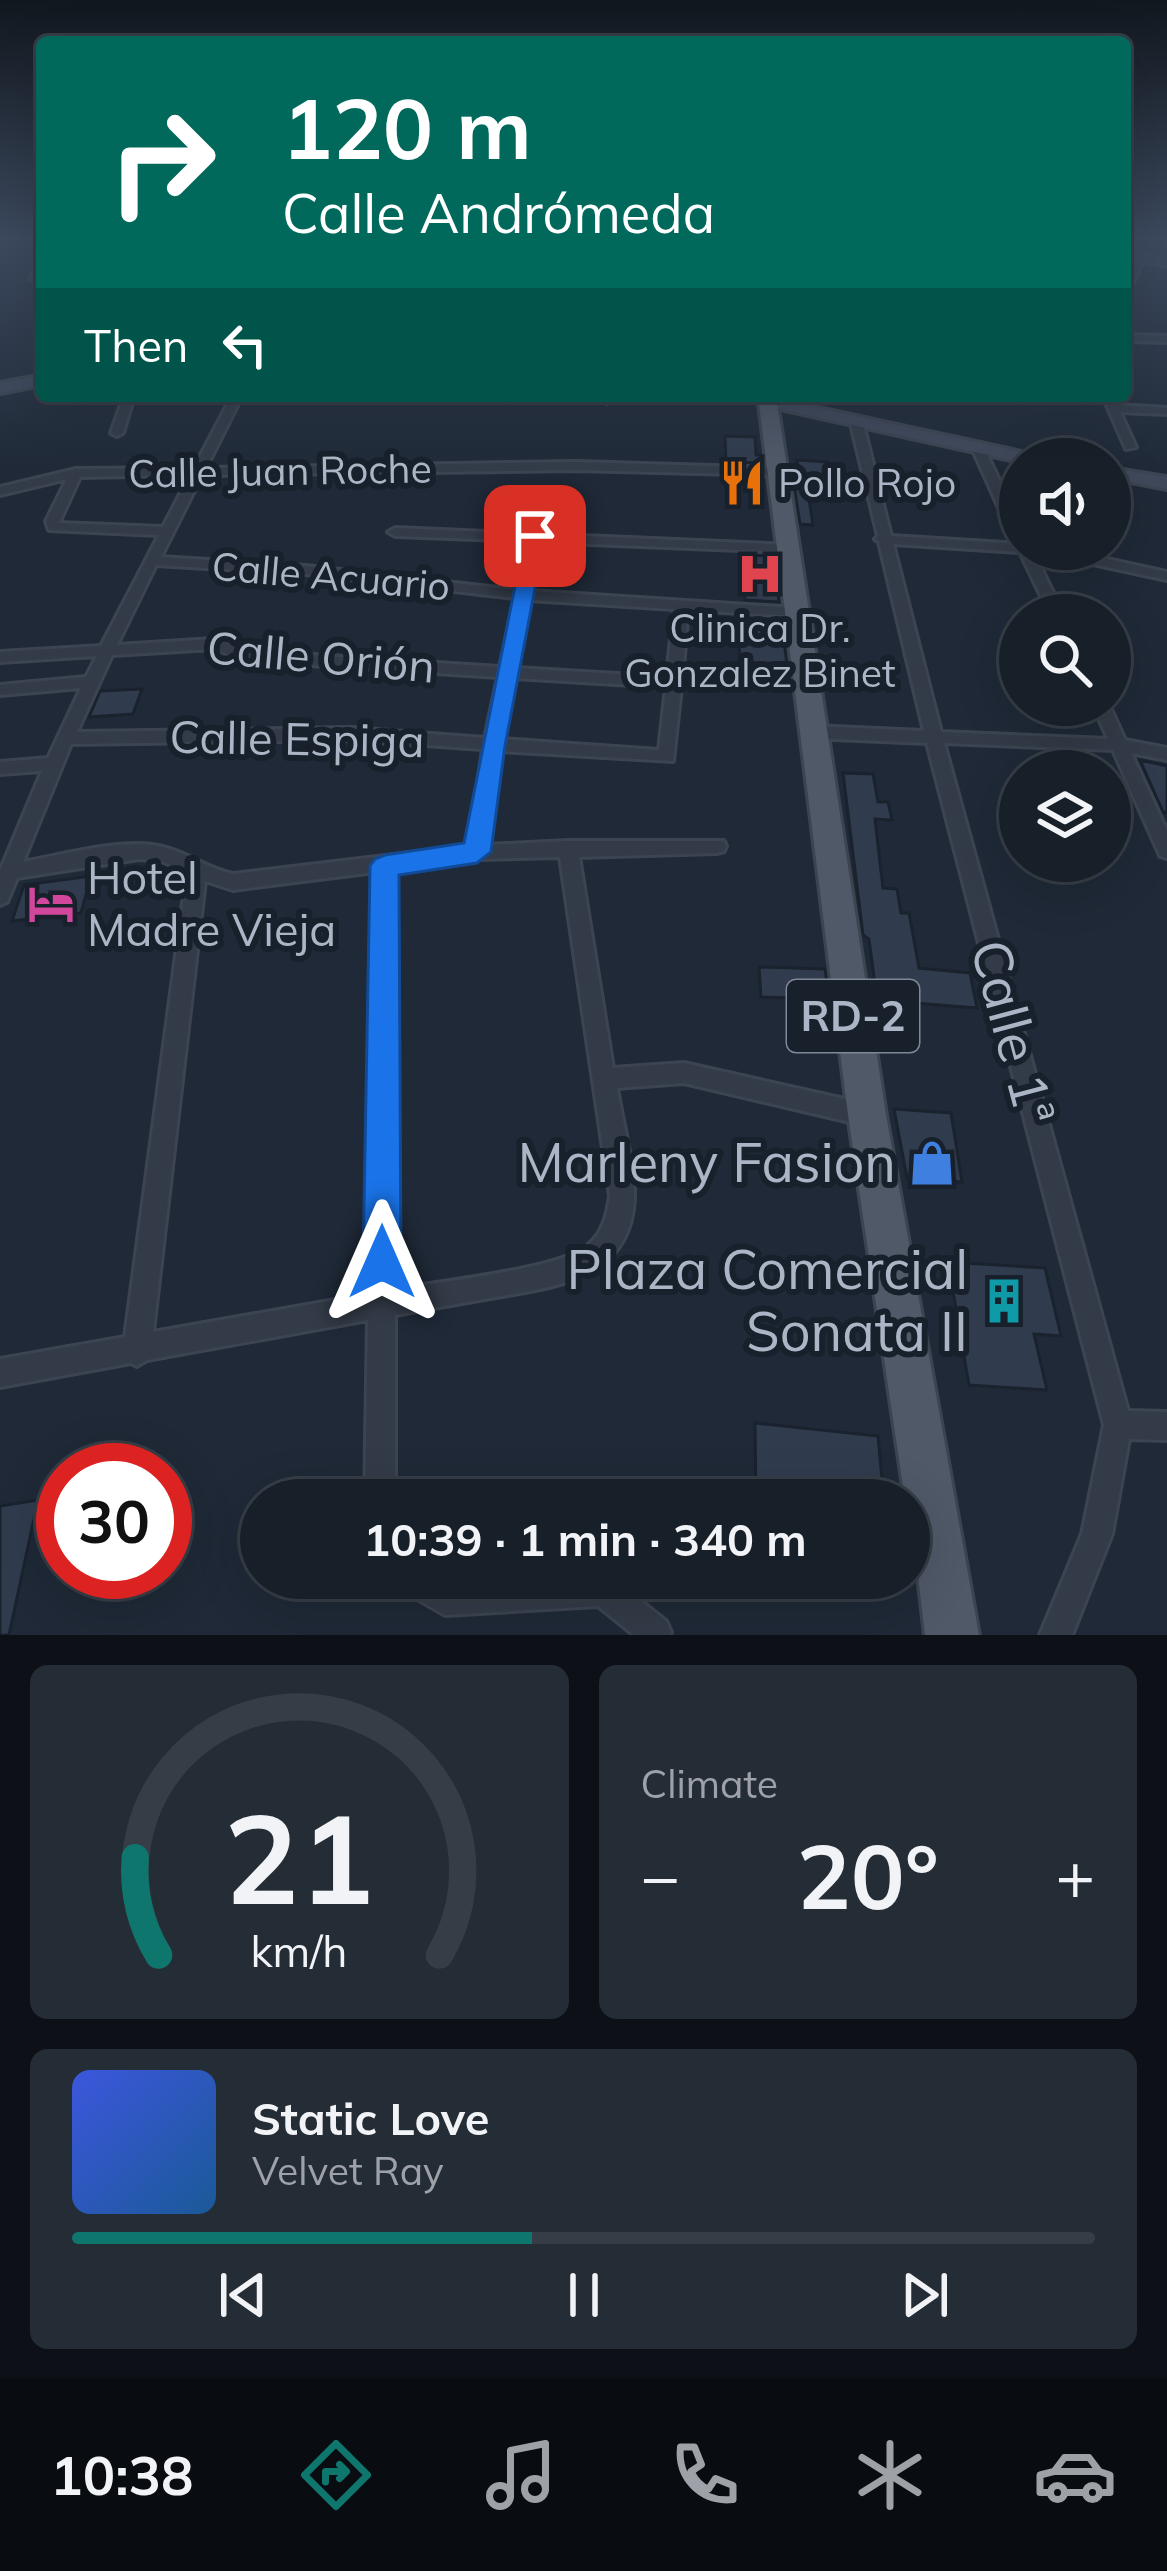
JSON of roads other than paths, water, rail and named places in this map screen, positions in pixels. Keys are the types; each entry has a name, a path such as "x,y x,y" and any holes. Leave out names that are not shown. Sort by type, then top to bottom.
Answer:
{"main road":[{"path":"0,388 36,381"},
{"name":"RD-2","path":"768,402 867,1115 952,1635"},
{"path":"779,402 999,454"},
{"path":"1131,477 1167,483"}],"street":[{"path":"1131,338 1167,339"},
{"path":"117,433 127,402"},
{"path":"0,896 53,764 234,402"},
{"path":"1111,402 1167,411"},
{"path":"1111,402 1126,438"},
{"name":"Calle 1ª","path":"857,424 882,539 1118,1425 1097,1534 1055,1635"},
{"path":"979,450 999,493"},
{"name":"Calle Juan Roche","path":"0,491 76,473 578,466 777,471"},
{"path":"76,473 52,521 54,527 169,531"},
{"path":"395,532 787,548"},
{"path":"477,852 535,536"},
{"path":"882,539 999,547"},
{"name":"Calle Acuario","path":"153,561 306,570 522,595 796,613"},
{"path":"1131,568 1167,576"},
{"path":"677,683 681,607"},
{"name":"Calle Orión","path":"0,657 214,644 246,656 677,683"},
{"path":"0,690 92,682"},
{"name":"Calle Espiga","path":"66,738 351,734 670,754 677,683"},
{"path":"1111,726 1167,851"},
{"path":"812,732 1120,745 1167,754"},
{"path":"0,768 53,764"},
{"path":"9,872 152,852 179,860 196,873 233,882 477,852 717,846"},
{"path":"0,1373 558,1273 606,1249 619,1225 622,1196 568,848"},
{"path":"380,1479 385,866"},
{"path":"137,1352 196,873"},
{"path":"603,1079 684,1073 867,1115"},
{"path":"1118,1425 1167,1426"},
{"path":"614,1599 656,1632"}],"place":[{"name":"Pollo Rojo","path":"742,483"},
{"name":"Clinica Dr. Gonzalez Binet","path":"760,574"},
{"name":"Hotel Madre Vieja","path":"51,904"},
{"name":"Marleny Fasion","path":"932,1163"},
{"name":"Plaza Comercial Sonata II","path":"1004,1301"}]}
